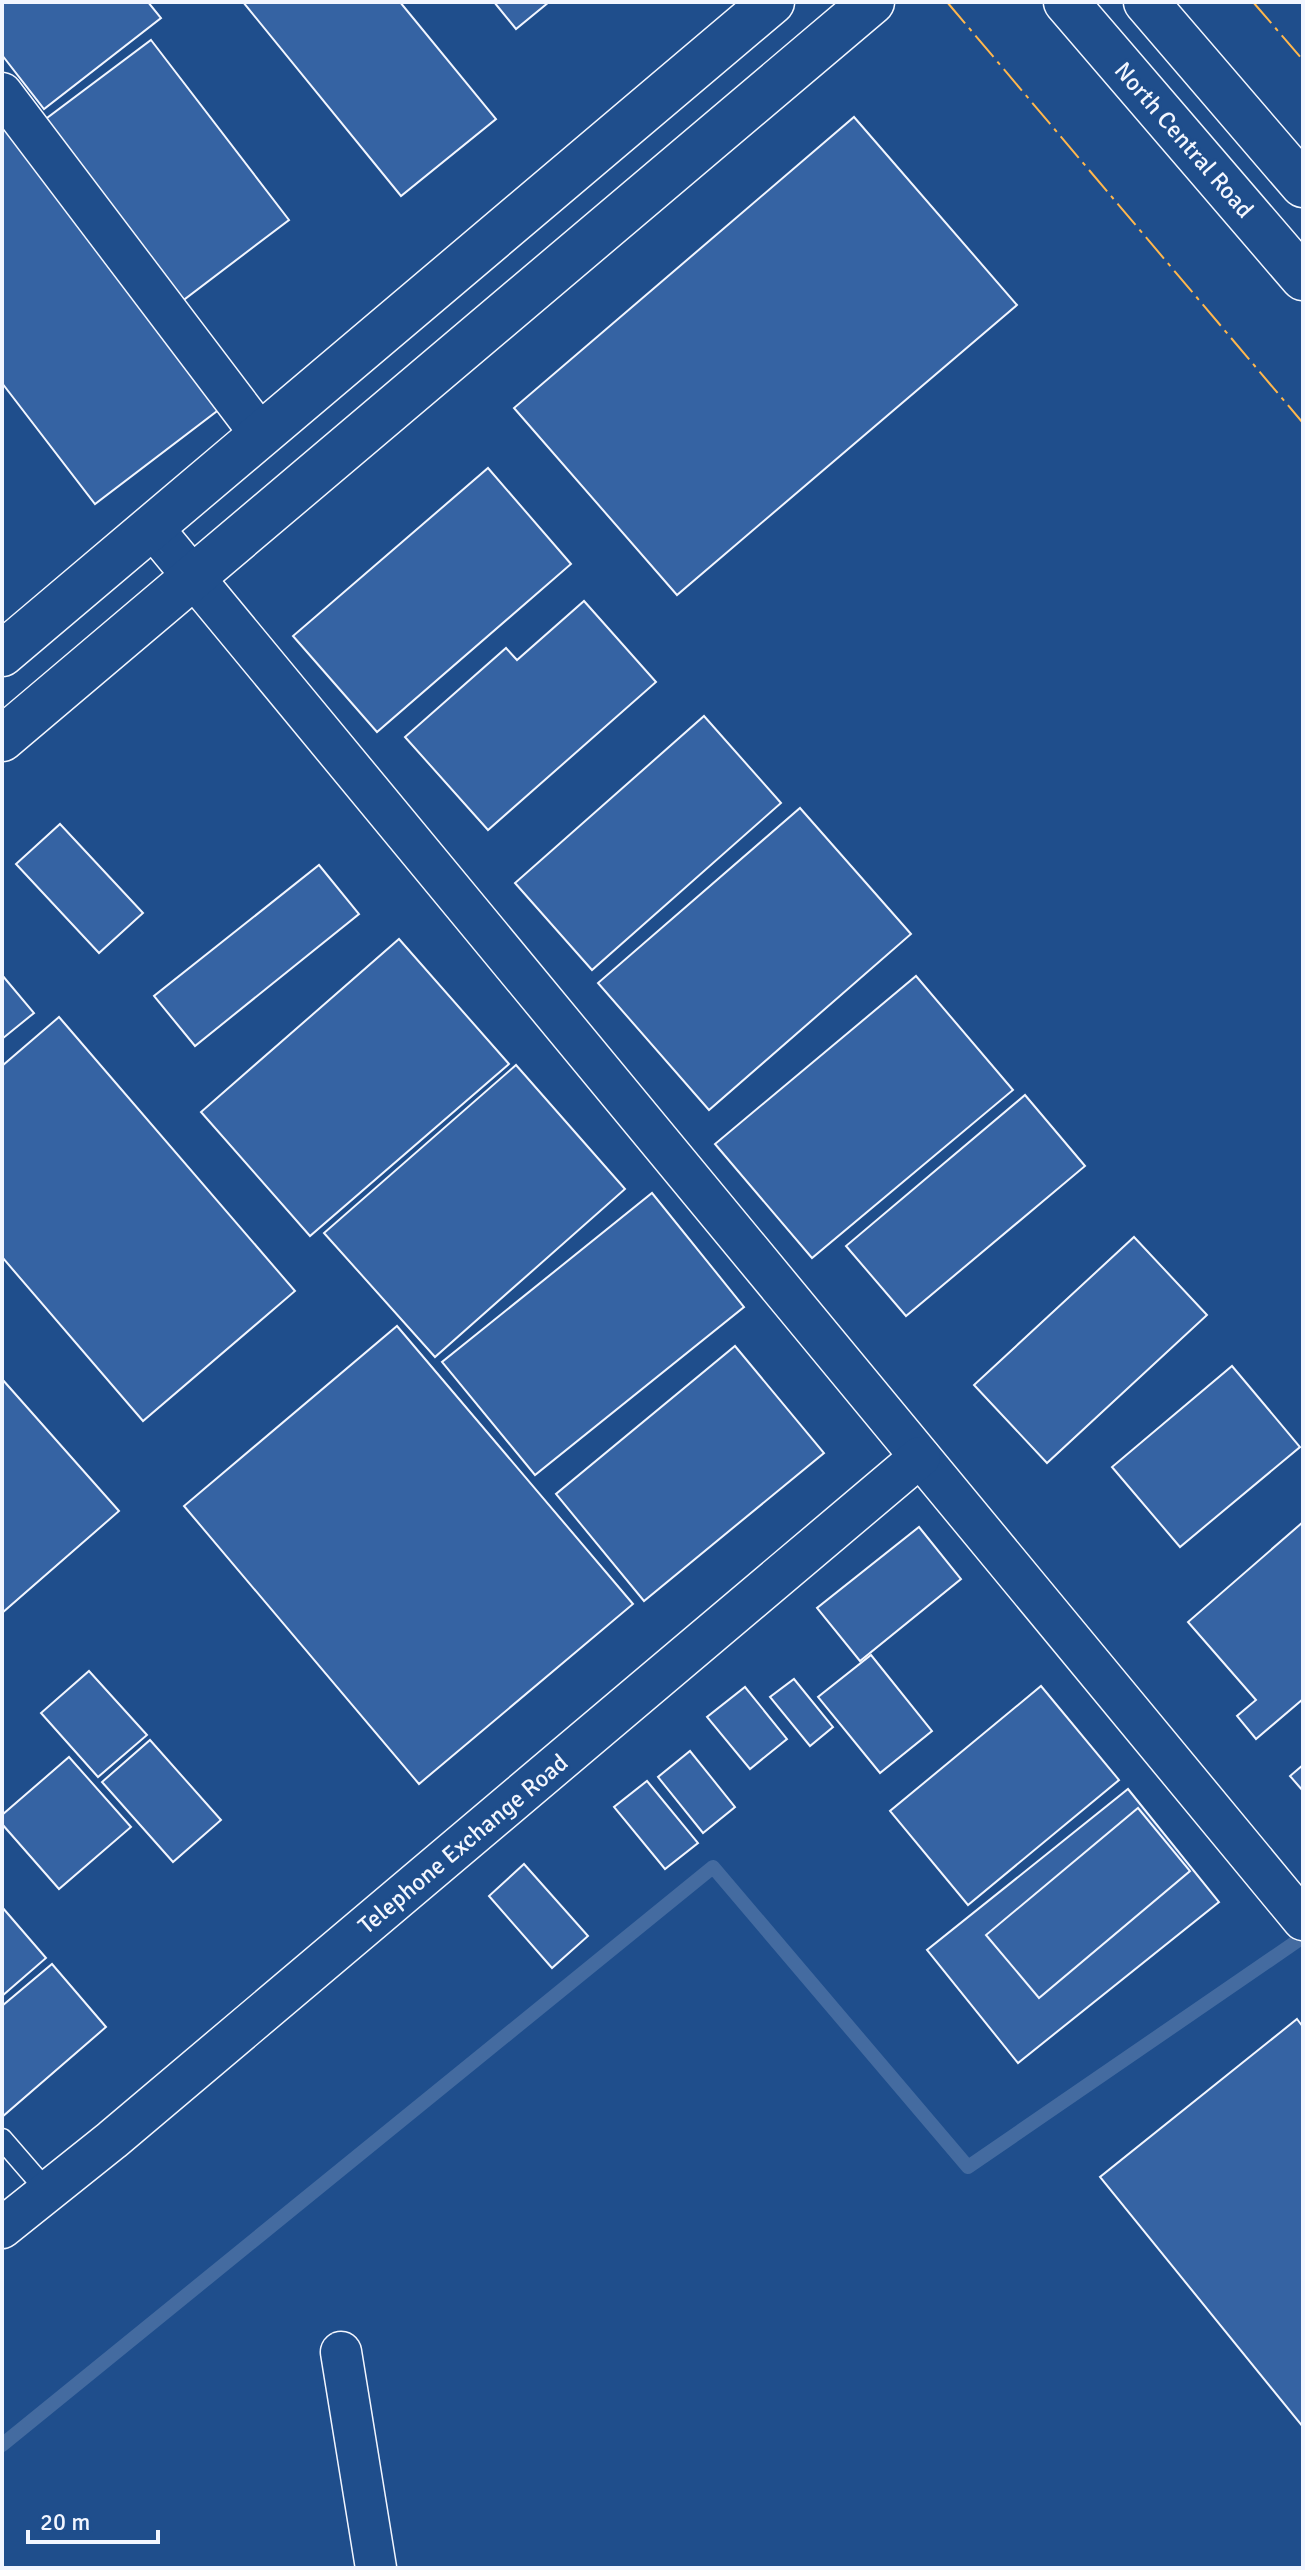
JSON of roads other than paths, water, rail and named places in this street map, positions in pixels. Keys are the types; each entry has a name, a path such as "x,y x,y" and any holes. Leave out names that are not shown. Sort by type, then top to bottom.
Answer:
{"street":[{"path":"2,654 772,2"},
{"path":"2,739 872,2"},
{"name":"North Central Road","path":"1066,2 1303,278"},
{"path":"1146,2 1303,185"},
{"path":"2,93 261,435"},
{"path":"152,527 1301,1918"},
{"name":"Telephone Exchange Road","path":"2,2228 125,2130 920,1457"},
{"path":"341,2352 376,2568"}],"lane":[{"path":"2,2139 47,2191"}],"waterway":[{"path":"2,2445 713,1867 968,2167 1303,1937"}]}
